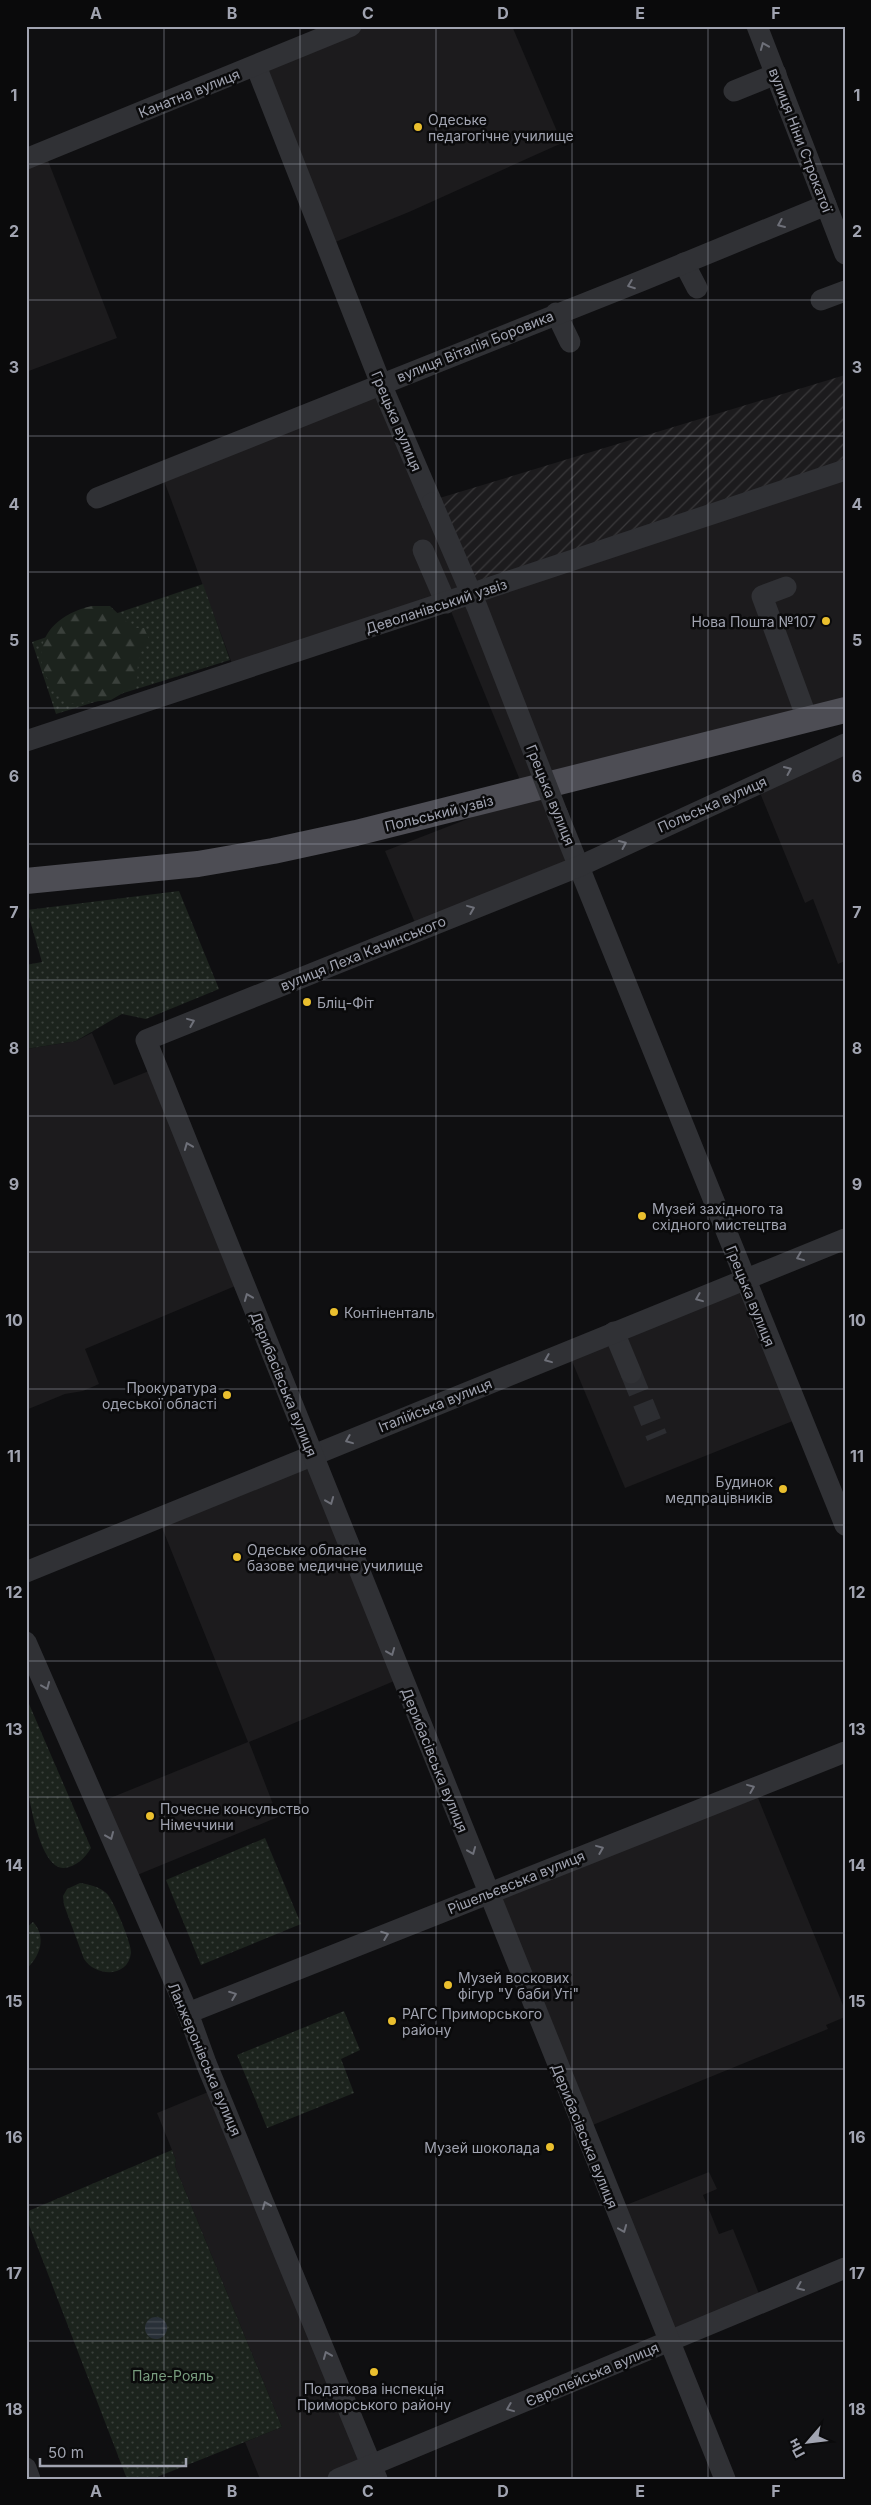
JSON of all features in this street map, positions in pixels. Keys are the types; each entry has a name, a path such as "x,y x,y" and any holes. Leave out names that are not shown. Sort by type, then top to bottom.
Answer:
{"main road":[{"name":"Польський узвіз","path":"26,881 198,864 273,851 356,833 845,710"}],"street":[{"name":"Канатна вулиця","path":"26,159 352,26"},
{"name":"вулиця Ніни Строкатої","path":"756,26 845,254"},
{"name":"Грецька вулиця","path":"256,66 381,384 477,607 744,1280 845,1525"},
{"path":"734,91 776,74"},
{"name":"вулиця Віталія Боровика","path":"97,498 826,205"},
{"path":"684,263 697,288"},
{"path":"821,300 845,291"},
{"path":"556,313 570,342"},
{"name":"Деволанівський узвіз","path":"26,741 165,693 446,603 845,470"},
{"path":"423,550 446,603"},
{"path":"786,587 762,596 808,720"},
{"name":"Польська вулиця","path":"580,866 845,744"},
{"name":"вулиця Леха Качинського","path":"146,1040 580,866"},
{"name":"Дерибасівська вулиця","path":"146,1040 668,2342 725,2479"},
{"name":"Італійська вулиця","path":"26,1572 845,1239"},
{"path":"614,1332 631,1373"},
{"name":"Ланжеронівська вулиця","path":"26,1642 188,2013 375,2472"},
{"name":"Рішельєвська вулиця","path":"188,2013 845,1752"},
{"name":"Європейська вулиця","path":"338,2479 375,2472 668,2342 845,2268"},
{"path":"26,2468 30,2479"}],"shaded area":[{"name":"Одеське педагогічне училище","path":"355,26 512,26 562,143 409,212 328,245 257,67"},
{"path":"45,153 117,338 26,372 26,161"},
{"path":"845,375 845,469 473,591 433,500"},
{"path":"382,389 469,595 235,672 163,478"},
{"path":"845,471 845,706 524,790 448,604"},
{"path":"845,742 845,961 838,964 813,899 805,903 758,788"},
{"path":"545,789 575,865 418,930 385,851"},
{"path":"92,1033 114,1085 154,1069 240,1284 85,1349 99,1384 83,1391 65,1394 26,1410 26,1049 76,1041"},
{"path":"744,1281 798,1419 625,1488 569,1354"},
{"path":"310,1461 399,1679 249,1742 278,1817 130,1878 98,1803 248,1742 159,1520"},
{"path":"756,1793 845,2010 845,2017 826,2025 828,2029 583,2129 492,1896"},
{"path":"213,2090 368,2464 334,2479 260,2479 245,2442 282,2427 175,2166 176,2160 157,2113"},
{"path":"709,2172 717,2189 703,2195 719,2234 733,2229 761,2299 668,2339 616,2209"},
{"path":"156,2317 164,2320 167,2328 164,2336 156,2339 148,2336 145,2328 148,2320"}],"green space":[{"path":"203,584 230,660 56,714 32,642"},
{"path":"92,606 110,606 133,628 144,628 149,639 142,649 139,660 138,684 111,700 67,704 46,676 42,663 42,650 45,639 58,621"},
{"path":"179,891 219,989 146,1019 122,1014 76,1041 26,1049 26,965 42,962 27,910"},
{"path":"26,1697 91,1848 80,1861 64,1868 55,1865 48,1857 36,1829 32,1813 25,1764"},
{"path":"265,1838 301,1924 201,1965 166,1880"},
{"path":"80,1883 95,1886 105,1892 111,1899 118,1914 129,1941 131,1953 129,1961 118,1971 103,1972 89,1965 84,1959 64,1905 63,1896 67,1889"},
{"path":"33,1922 40,1934 40,1947 35,1959 26,1969 26,1928"},
{"path":"344,2011 360,2050 341,2059 354,2093 267,2128 237,2055"},
{"name":"Пале-Рояль","path":"172,2150 176,2160 175,2166 282,2427 152,2479 127,2479 26,2217 26,2212"}],"tunnel":[{"path":"631,1373 657,1437"}],"place":[{"name":"Одеське педагогічне училище","path":"418,127"},
{"name":"Нова Пошта №107","path":"826,621"},
{"name":"Бліц-Фіт","path":"307,1002"},
{"name":"Музей західного та східного мистецтва","path":"642,1216"},
{"name":"Контіненталь","path":"334,1312"},
{"name":"Прокуратура одеської області","path":"227,1395"},
{"name":"Будинок медпрацівників","path":"783,1489"},
{"name":"Одеське обласне базове медичне училище","path":"237,1557"},
{"name":"Почесне консульство Німеччини","path":"150,1816"},
{"name":"Музей воскових фігур \"У баби Уті\"","path":"448,1985"},
{"name":"РАГС Приморського району","path":"392,2021"},
{"name":"Музей шоколада","path":"550,2147"},
{"name":"Податкова інспекція Приморського району","path":"374,2372"}]}
